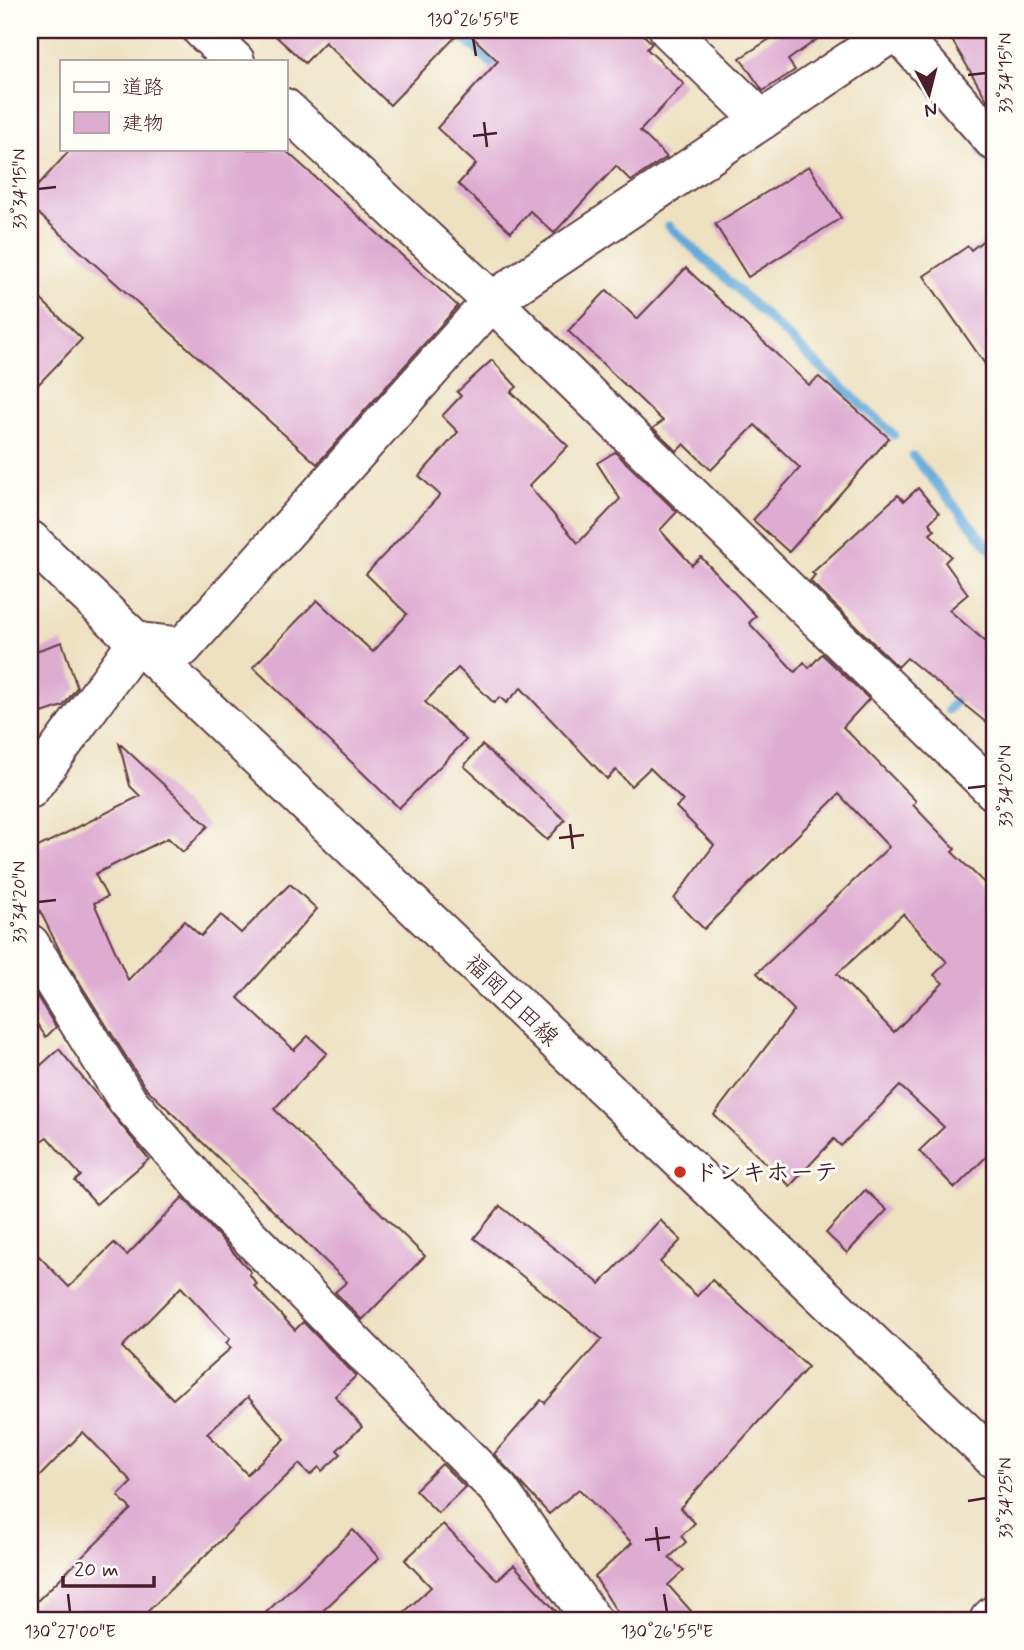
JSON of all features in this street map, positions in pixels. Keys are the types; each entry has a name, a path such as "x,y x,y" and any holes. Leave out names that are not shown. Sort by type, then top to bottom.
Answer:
{"street":[{"path":"202,30 234,60"},
{"path":"670,30 762,120"},
{"path":"30,789 137,642 183,647 492,301 896,30 994,141"},
{"path":"287,110 492,301 994,791"},
{"name":"福岡日田線","path":"30,540 994,1459"},
{"path":"30,944 127,1100 228,1215 499,1490 592,1620"},
{"path":"989,1620 994,1615"}],"building":[{"path":"269,30 462,30 390,105 325,42 305,63"},
{"path":"465,30 638,30 652,43 647,49 684,84 640,131 667,157 631,181 616,166 554,233 530,211 511,232 458,184 476,164 437,128 498,61"},
{"path":"784,30 830,30 788,60 795,70 763,91 740,58"},
{"path":"946,30 994,30 994,108 987,100"},
{"path":"70,150 285,150 458,306 317,464 30,206 30,194"},
{"path":"809,166 841,218 748,277 715,224"},
{"path":"994,232 994,377 924,276 968,246 971,250"},
{"path":"686,268 809,385 819,377 889,438 789,552 753,520 800,468 755,425 711,470 684,444 677,451 653,428 663,421 568,331 607,290 637,319"},
{"path":"30,289 82,339 30,393"},
{"path":"492,360 517,387 511,392 568,446 529,486 578,543 620,499 597,463 615,452 677,512 660,530 692,565 701,557 756,616 749,623 795,672 804,662 809,668 822,654 869,699 843,727 916,801 913,805 955,849 952,852 994,892 994,1149 955,1188 919,1151 944,1127 900,1086 841,1146 834,1139 790,1186 714,1115 794,1010 757,973 889,847 839,794 704,929 674,899 714,845 676,807 683,801 650,768 631,786 616,770 607,779 521,688 506,703 500,697 494,703 458,668 425,702 466,740 399,808 253,667 317,600 373,652 407,614 366,574 440,495 419,476 458,432 442,416 461,396 457,392","holes":["903,914 947,962 934,975 943,983 894,1032 837,974"]},
{"path":"918,488 939,513 929,523 935,530 930,534 951,556 945,562 968,594 949,610 994,649 994,729 907,658 898,667 810,581 815,575 812,573 898,495 904,501"},
{"path":"62,642 77,687 63,706 30,717 30,653"},
{"path":"119,743 208,826 183,852 168,838 95,874 107,897 94,903 128,980 184,921 201,936 221,915 241,933 290,884 317,909 238,998 294,1050 308,1036 327,1053 274,1109 425,1256 362,1320 335,1292 347,1282 145,1087 61,953 30,891 30,851 140,796 130,786"},
{"path":"482,745 565,820 547,840 464,766"},
{"path":"30,985 56,1027 46,1037 30,1014"},
{"path":"59,1049 149,1159 96,1204 75,1181 81,1176 47,1137 41,1141 30,1127 30,1075"},
{"path":"865,1190 887,1210 847,1253 826,1233"},
{"path":"183,1197 251,1272 249,1274 257,1284 254,1286 295,1330 303,1322 356,1376 335,1396 362,1427 337,1450 341,1454 322,1471 319,1467 310,1475 299,1464 139,1620 30,1620 30,1608 131,1509 118,1496 132,1482 83,1432 30,1486 30,1247 69,1287 114,1243 127,1255","holes":["181,1287 230,1339 226,1343 231,1348 173,1399 122,1347","248,1397 285,1439 247,1474 207,1433"]},
{"path":"500,1206 600,1284 660,1220 681,1240 660,1262 697,1296 712,1280 808,1367 680,1508 695,1523 681,1536 686,1542 669,1558 684,1570 668,1585 699,1620 622,1620 595,1577 632,1543 579,1489 549,1514 494,1454 541,1400 545,1403 602,1339 474,1238"},
{"path":"442,1464 465,1487 438,1513 415,1490"},
{"path":"443,1524 497,1580 514,1565 564,1620 396,1620 431,1587 405,1560"},
{"path":"353,1530 379,1558 313,1620 258,1620"}],"waterway":[{"path":"454,30 502,73"},
{"path":"981,150 994,166"},
{"path":"669,226 894,435"},
{"path":"913,456 994,553"},
{"path":"948,710 965,690"}],"place":[{"name":"ドンキホーテ","path":"680,1172"}]}
